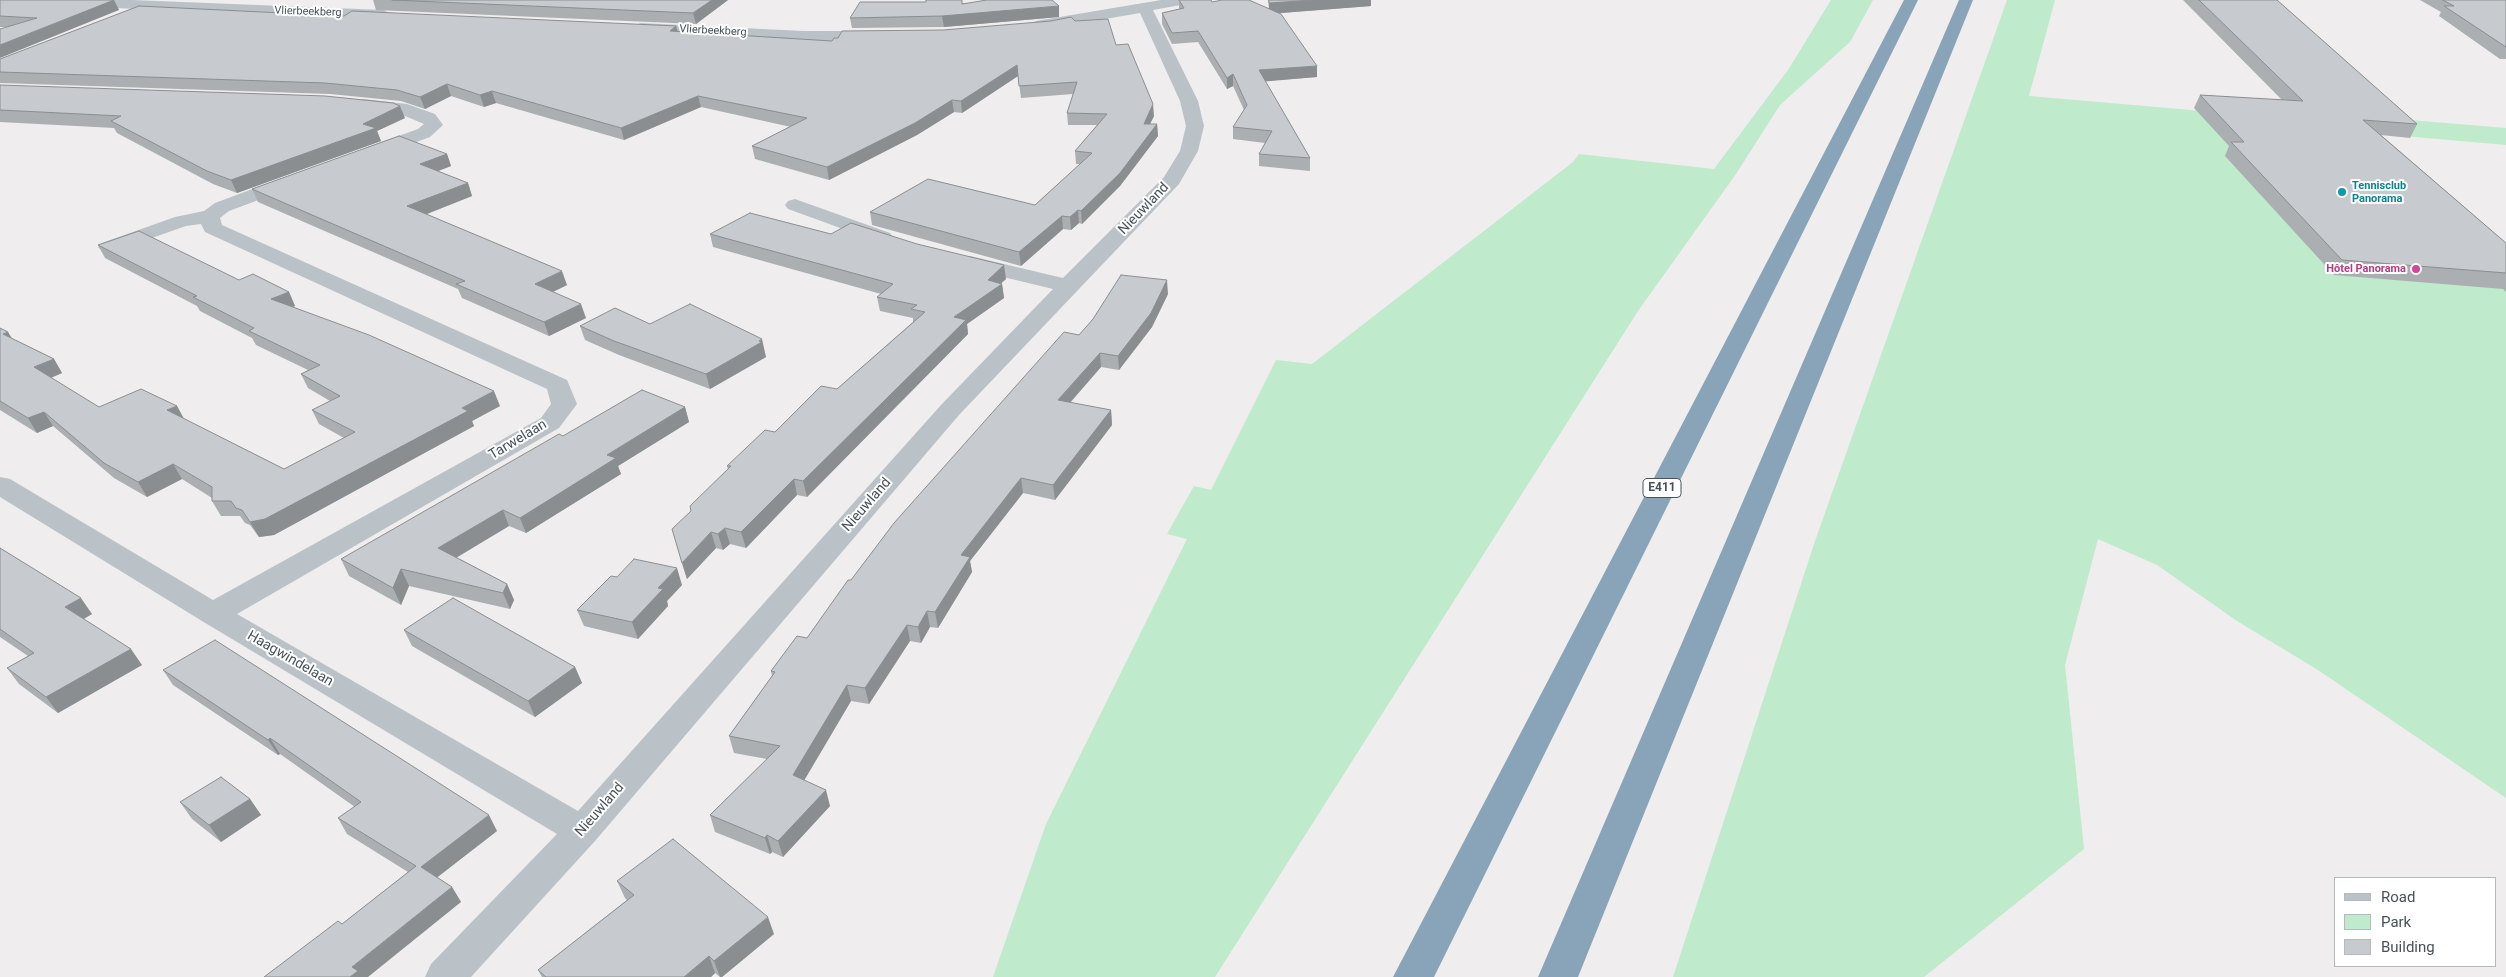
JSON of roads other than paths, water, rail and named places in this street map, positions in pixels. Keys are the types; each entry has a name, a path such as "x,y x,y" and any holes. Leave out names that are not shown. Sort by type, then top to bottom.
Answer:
{"highway":[{"name":"E411","path":"1413,977 1912,0"},
{"path":"1558,977 1966,0"}],"street":[{"name":"Vlierbeekberg","path":"26,0 403,16"},
{"path":"1024,28 1187,0"},
{"path":"124,18 152,6"},
{"name":"Nieuwland","path":"445,977 526,893 582,831 950,410 1172,180 1189,151 1194,126 1189,101 1145,8"},
{"name":"Vlierbeekberg","path":"626,27 803,36 890,36"},
{"path":"348,103 401,108 429,118 434,125 424,133 351,160"},
{"path":"108,247 182,221 210,216 222,206 305,176"},
{"path":"795,205 848,226 901,243"},
{"name":"Tarwelaan","path":"210,216 212,228 558,385 564,404 550,423 213,614"},
{"path":"946,256 1068,286"},
{"name":"Haagwindelaan","path":"0,485 213,614 582,831"}],"place":[{"name":"Tennisclub Panorama","path":"2342,192"},
{"name":"Hôtel Panorama","path":"2416,269"}]}
